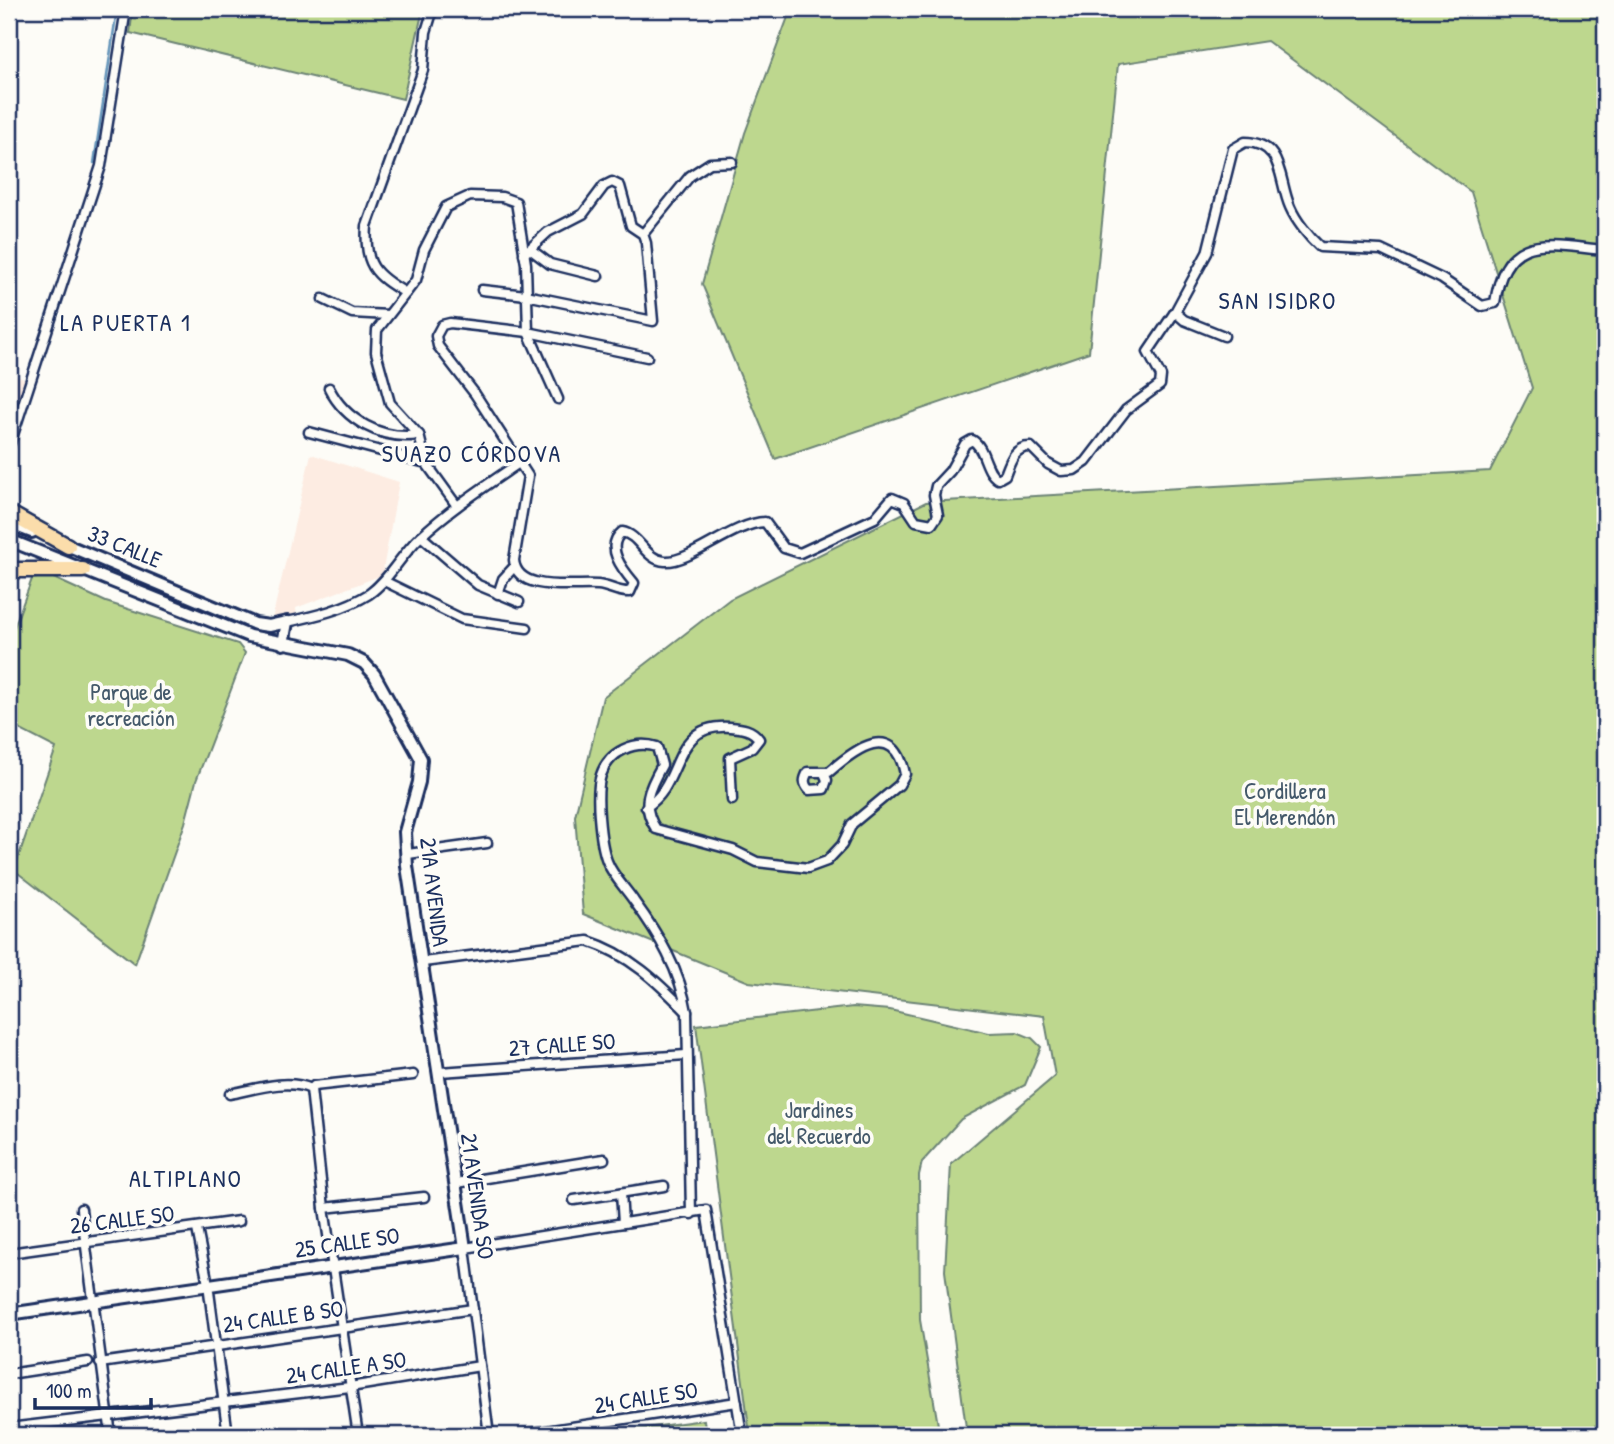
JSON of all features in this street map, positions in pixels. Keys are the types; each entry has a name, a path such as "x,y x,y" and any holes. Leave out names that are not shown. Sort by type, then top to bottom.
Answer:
{"highway":[{"path":"9,513 68,546"},
{"path":"9,570 83,570"}],"street":[{"path":"9,447 101,166 126,9"},
{"path":"406,293 380,279 368,259 367,226 423,70 426,32 433,9"},
{"path":"515,566 522,576 552,585 600,585 627,593 632,591 634,583 619,562 615,551 616,539 622,532 630,534 651,557 671,561 690,554 710,541 761,522 769,525 787,550 806,551 875,518 892,498 904,503 916,521 932,524 938,515 934,495 936,486 954,465 965,444 972,440 978,443 995,478 1005,475 1015,453 1028,447 1054,469 1074,470 1101,445 1126,410 1160,385 1161,376 1148,352 1175,312 1207,253 1233,149 1245,142 1267,146 1274,156 1292,210 1320,247 1381,250 1442,279 1488,308 1495,303 1506,263 1528,246 1539,244 1605,250"},
{"path":"643,234 690,176 710,163 732,162"},
{"path":"482,290 526,295 653,321 648,256 643,234 631,226 620,187 612,182 604,186 583,214 548,232 527,251"},
{"path":"457,506 426,463 419,435 390,403 376,352 377,330 416,280 424,250 446,206 470,196 502,197 516,202 527,251 528,332 558,399"},
{"path":"527,251 557,267 598,276"},
{"path":"323,299 352,313 388,315"},
{"path":"1175,312 1184,320 1224,335"},
{"path":"498,594 503,579 515,566 528,484 526,472 475,394 443,354 436,336 442,325 450,323 528,332 550,339 647,357"},
{"path":"329,388 346,413 366,427 419,435"},
{"path":"309,432 426,463"},
{"path":"283,645 287,622 341,607 368,594 384,582 421,536 457,506 519,463"},
{"name":"33 CALLE","path":"9,523 255,624 269,626 287,622"},
{"path":"421,536 467,578 519,602"},
{"name":"33 CALLE","path":"9,540 219,624 283,645 348,655 364,663 374,674"},
{"path":"109,581 116,565"},
{"path":"384,582 462,619 527,628"},
{"path":"219,624 225,611"},
{"name":"21A AVENIDA","path":"374,674 421,759 419,782 405,832 407,866 423,962"},
{"path":"646,807 661,795 682,750 692,737 707,729 724,727 745,728 759,739 752,748 730,758 732,800"},
{"path":"742,1435 708,1210 691,1214 687,1012 684,992 679,975 650,922 607,863 601,834 600,776 610,759 629,746 647,744 657,747 662,756 662,765 647,793 646,807 656,829 733,850 757,862 808,868 827,861 842,845 852,824 899,785 905,774 902,762 894,751 885,745 872,743 855,749 824,773"},
{"path":"408,854 487,843"},
{"path":"423,962 588,941 612,950 643,970 687,1012"},
{"name":"21 AVENIDA SO","path":"423,962 456,1183 489,1435"},
{"name":"27 CALLE SO","path":"440,1072 686,1055"},
{"path":"358,1435 324,1208 312,1092 314,1086 413,1075"},
{"path":"230,1094 267,1086 294,1085 312,1092"},
{"path":"456,1183 604,1159"},
{"path":"574,1200 621,1197 664,1186"},
{"path":"324,1208 424,1197"},
{"path":"621,1197 625,1203 626,1223"},
{"path":"81,1209 111,1435"},
{"name":"25 CALLE SO","path":"9,1314 333,1264 465,1248 691,1214"},
{"name":"26 CALLE SO","path":"9,1253 197,1229 239,1221"},
{"path":"197,1229 208,1284 228,1435"},
{"name":"24 CALLE B SO","path":"100,1363 472,1309"},
{"path":"9,1374 88,1362"},
{"name":"24 CALLE A SO","path":"9,1428 350,1387 480,1366"},
{"name":"24 CALLE SO","path":"519,1435 737,1402"}],"shaded area":[{"path":"9,374 27,380 9,435"},
{"path":"311,454 399,482 382,575 296,608 297,617 272,619"}],"green space":[{"path":"133,9 423,9 403,99 130,33"},
{"name":"Cordillera El Merendón","path":"791,9 1605,9 1605,1435 967,1435 945,1271 951,1164 1055,1076 1044,1016 749,982 583,914 575,816 603,697 730,599 926,502 1490,471 1532,388 1471,192 1267,41 1118,64 1089,352 775,459 702,284 745,133"},
{"name":"Parque de recreación","path":"49,576 106,602 238,644 245,653 196,781 185,823 135,964 14,870 56,748 9,724 9,641 32,579"},
{"name":"Jardines del Recuerdo","path":"853,1007 890,1010 989,1033 1017,1032 1032,1038 1041,1047 1025,1085 961,1119 922,1162 919,1175 920,1320 938,1425 871,1435 750,1435 696,1025"},
{"path":"704,1420 706,1435 593,1435"}],"waterway":[{"path":"94,163 117,9"}],"district":[{"name":"SAN ISIDRO","path":"1278,300"},
{"name":"LA PUERTA 1","path":"126,322"},
{"name":"SUAZO CÓRDOVA","path":"472,453"},
{"name":"ALTIPLANO","path":"186,1178"}]}
